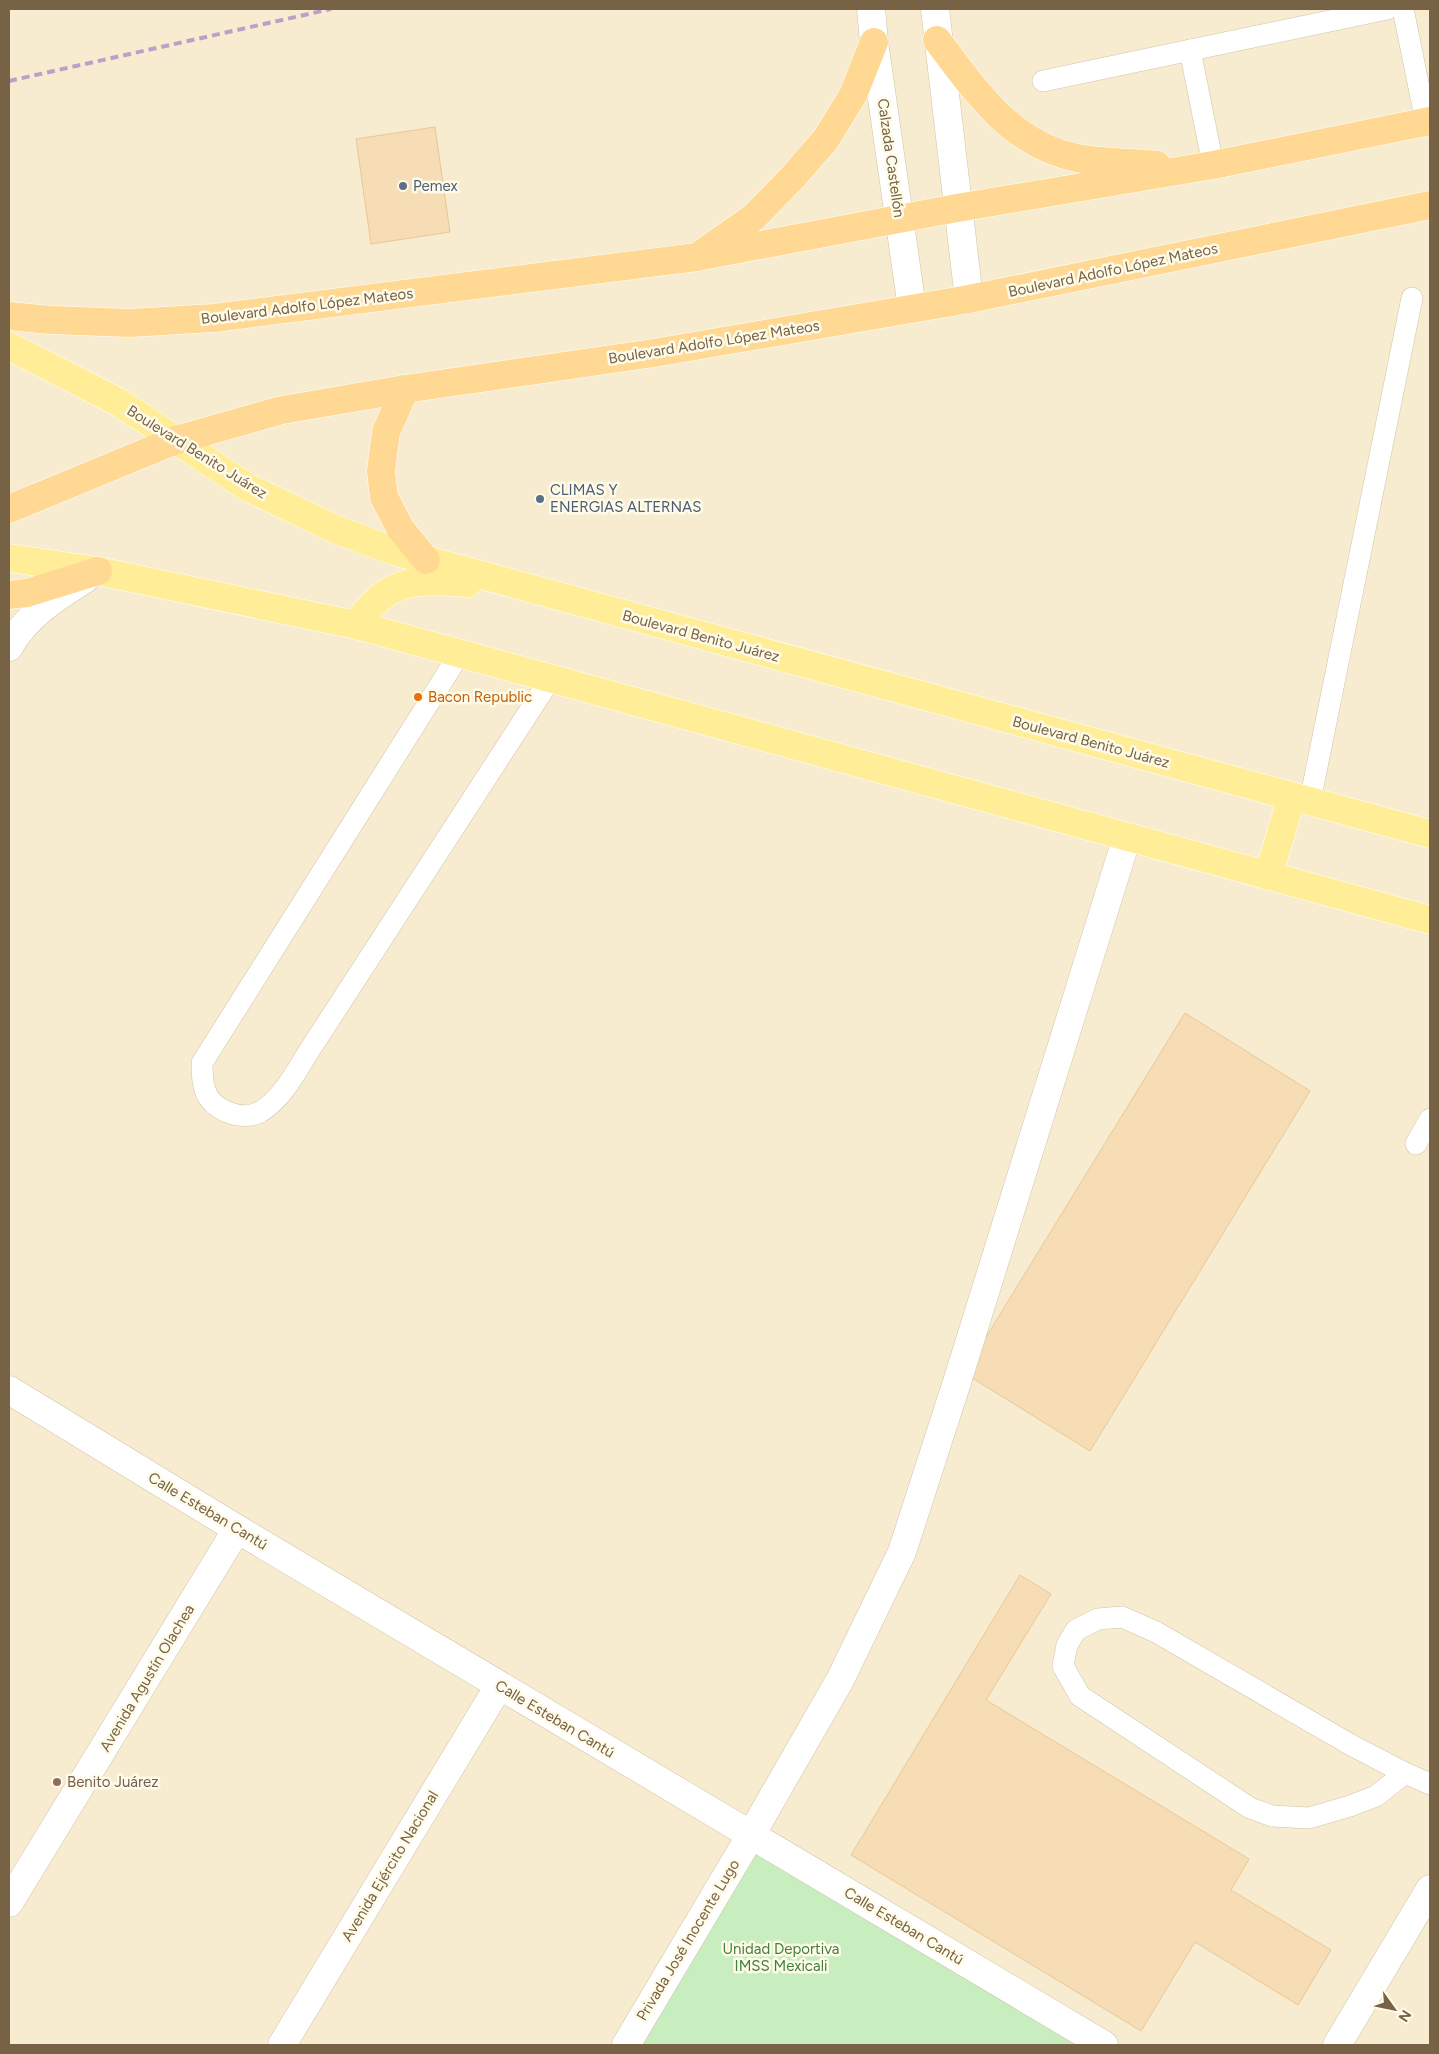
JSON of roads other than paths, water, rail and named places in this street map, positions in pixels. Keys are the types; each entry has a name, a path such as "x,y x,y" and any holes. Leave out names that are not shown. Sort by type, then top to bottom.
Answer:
{"highway":[{"path":"937,40 990,108 1013,129 1042,146 1077,158 1206,167"},
{"path":"697,257 754,217 826,139 853,96 874,42"},
{"name":"Boulevard Adolfo López Mateos","path":"9,316 50,320 128,323 214,318 697,257 957,208 1206,167 1428,121"},
{"name":"Boulevard Adolfo López Mateos","path":"9,509 176,440 282,410 405,388 654,353 912,308 969,300 1430,205"},
{"path":"405,388 386,432 381,471 384,497 400,528 426,560"},
{"path":"9,596 27,593 98,571"}],"main road":[{"name":"Boulevard Benito Juárez","path":"9,346 120,403 247,487 337,530 397,552 1430,834"},
{"path":"9,558 98,571 356,625 1430,920"},
{"path":"356,625 377,598 402,584 446,582 514,585"},
{"path":"1268,876 1301,799"}],"street":[{"name":"Calzada Castellón","path":"871,9 874,42 912,308"},
{"path":"935,9 937,40 969,300"},
{"path":"9,647 30,618 53,600 98,571"},
{"name":"Privada José Inocente Lugo","path":"626,2045 751,1835 840,1680 902,1552 958,1382 1127,836"},
{"name":"Calle Esteban Cantú","path":"9,1390 499,1686 1104,2045"},
{"name":"Avenida Agustín Olachea","path":"9,1903 237,1529"},
{"name":"Avenida Ejército Nacional","path":"282,2045 499,1686"},
{"path":"1337,2045 1430,1889"}],"lane":[{"path":"1043,81 1387,9"},
{"path":"1402,9 1428,121"},
{"path":"1190,50 1206,167"},
{"path":"1301,799 1412,298"},
{"path":"460,653 202,1063 202,1080 205,1092 212,1103 224,1111 239,1116 259,1112 288,1086 551,678"},
{"path":"1416,1144 1430,1119"},
{"path":"1405,1773 1376,1796 1309,1818 1272,1816 1250,1808 1080,1696 1063,1666 1067,1645 1076,1630 1098,1619 1122,1617 1156,1632 1351,1746 1430,1784"}],"railway":[{"path":"9,81 331,9"}],"place":[{"name":"Pemex","path":"403,186"},
{"name":"CLIMAS Y ENERGIAS ALTERNAS","path":"540,499"},
{"name":"Bacon Republic","path":"418,697"},
{"name":"Benito Juárez","path":"57,1782"}],"park label":[{"name":"Unidad Deportiva IMSS Mexicali","path":"781,1958"}]}
